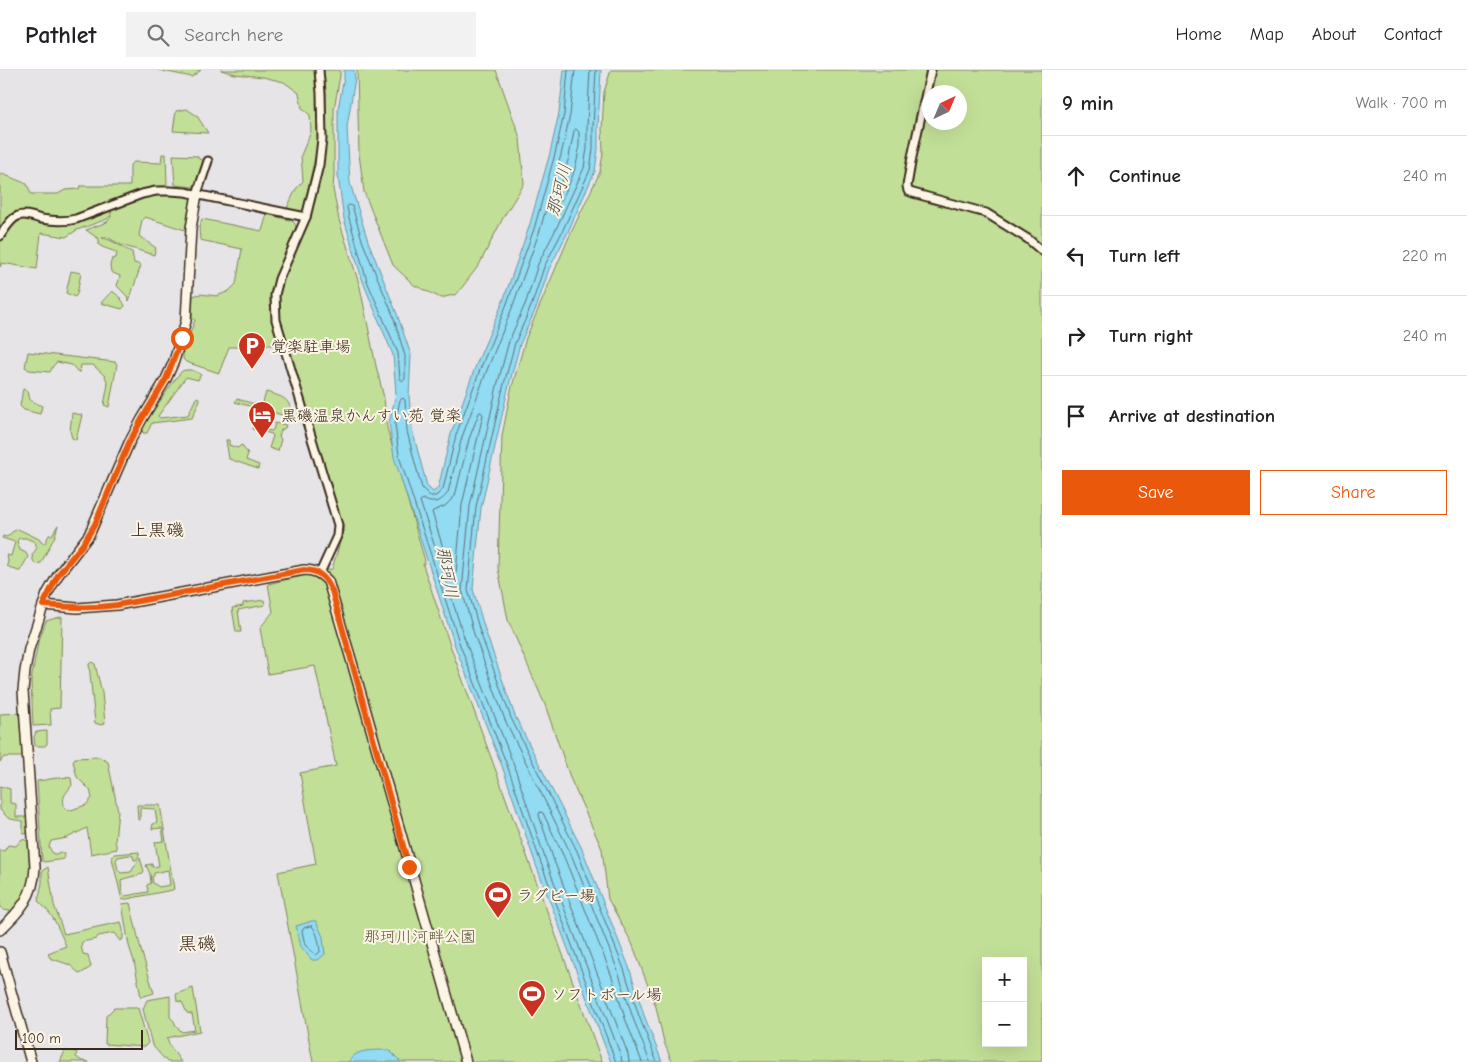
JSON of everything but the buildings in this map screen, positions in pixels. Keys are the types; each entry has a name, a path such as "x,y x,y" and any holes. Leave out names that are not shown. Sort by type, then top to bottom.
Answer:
{"street":[{"path":"319,70 322,94 322,139 319,165 306,217 279,279 275,295 276,320 338,525 335,541 320,573"},
{"path":"931,70 912,157 907,186 908,191 986,213 1042,251"},
{"path":"0,930 28,899 35,878 23,691 29,649 43,605 58,575 83,544 95,524 129,443 166,379 174,361 186,321 191,228 197,194 208,161"},
{"path":"0,236 17,216 23,215 66,222 142,194 156,191 178,191 197,194 306,217"},
{"path":"43,605 97,608 127,604 304,570 320,573 328,581 466,1062"},
{"path":"0,952 31,1062"}],"green space":[{"path":"158,70 201,70 192,77"},
{"path":"221,70 316,70 319,95 319,140 303,211 300,212 287,208 296,189 303,181 301,155 311,132 310,115 302,108 299,93 284,82"},
{"name":"那珂川河畔公園","path":"323,70 340,70 334,109 333,189 339,220 360,287 384,398 387,428 425,561 423,565 450,645 602,1062 313,1062 278,872 316,864 300,773 336,766 315,666 268,674 260,628 273,612 268,584 332,569 344,529 281,324 278,298 283,278 311,218 325,139 326,93"},
{"path":"357,70 496,70 520,138 524,184 504,216 479,265 457,294 441,298 414,285 393,265 364,192 359,154"},
{"path":"611,70 1042,70 1042,1062 672,1062 664,1042 656,1007 632,943 608,899 602,849 571,780 545,705 508,620 498,568 502,436 511,390 526,338 569,237 600,172 603,153 604,92"},
{"path":"187,109 197,116 208,133 173,131 176,111"},
{"path":"162,154 166,154 167,186 150,187 109,203 111,214 111,209 145,196 167,193 191,196 185,230 145,217 142,220 139,236 156,248 154,255 121,245 107,237 102,238 110,240 132,252 134,263 141,265 129,301 117,286 120,276 111,272 110,265 112,259 116,258 117,253 99,245 99,239 86,230 107,222 111,215 107,219 77,230 66,237 41,233 37,269 2,263 0,267 0,173 27,184 31,194 58,194 65,190 79,189 80,186 130,186 130,165 134,162 161,163"},
{"path":"173,155 197,156 205,161 198,185 194,187 175,185"},
{"path":"267,214 293,221 296,226 275,280 270,299 276,335 274,345 249,339 242,347 229,347 219,373 186,362 183,359 183,352 195,320 192,318 193,296 200,294 217,296 229,291 236,284 242,249 200,240 199,228 202,219 262,231"},
{"path":"71,271 81,273 75,297 66,293"},
{"path":"112,291 120,297 124,304 125,306 122,309 101,303"},
{"path":"28,352 115,362 117,364 109,407 104,405 108,384 105,376 93,365 81,365 80,372 72,365 57,362 50,372 29,370 25,367"},
{"path":"192,370 201,374 198,380 186,377 158,416 160,418 188,415 198,397 200,400 192,418 152,423 147,433 143,433 142,429 151,414 176,378 182,371"},
{"path":"23,389 28,391 30,400 42,406 40,414 24,410 20,406"},
{"path":"266,392 285,399 290,406 293,418 235,402 237,399 262,406"},
{"path":"72,413 82,415 76,440 72,438 70,431"},
{"path":"275,423 286,425 281,430 278,451 269,448 272,434 252,429 253,427 271,431"},
{"path":"226,440 229,440 229,445 238,448 241,445 243,446 248,453 246,460 259,465 258,469 229,459"},
{"path":"58,525 55,536 41,563 35,564 33,560 32,555 37,548 35,542 26,538 19,538 17,541 20,550 26,553 28,557 20,571 7,566 7,555 11,556 15,542 2,538 3,536 7,537 18,529 45,543"},
{"path":"264,600 265,605 238,610 241,632 236,632 232,608 243,606 243,603"},
{"path":"62,617 60,708 50,709 51,725 33,726 31,681 38,643 46,621"},
{"path":"92,662 95,664 102,693 105,723 101,725 95,723 89,664"},
{"path":"19,713 23,757 4,757 0,762 0,714"},
{"path":"47,731 47,744 45,746 35,746 34,737 36,732"},
{"path":"99,757 108,762 118,811 115,841 117,849 91,854 87,828 67,838 51,841 49,847 53,854 60,852 64,854 64,859 42,861 37,781 71,778 72,785 64,798 65,809 71,810 86,805 92,798 90,790 77,777 73,761 75,758"},
{"path":"0,786 10,789 10,803 16,804 16,817 27,817 28,833 23,834 23,821 8,818 0,810"},
{"path":"137,805 160,805 174,889 122,900 112,858 114,854 139,852 136,860 134,860 133,856 129,855 118,857 116,860 118,870 121,873 131,872 140,858 144,871 142,874 121,881 122,893 125,896 148,892 147,885 151,883 146,865 152,864 152,867 159,866 155,842 164,841 162,828 152,829 153,824 157,822 155,809 140,808 140,820 138,820","holes":["168,870 170,885 159,887 153,883 152,877 154,873"]},
{"path":"22,839 28,841 30,871 28,886 22,900 11,911 3,910 0,905 0,850 4,851 8,845 16,846"},
{"path":"48,867 54,905 64,934 121,922 123,939 120,941 114,933 82,942 83,954 88,955 91,967 80,974 70,965 50,958 48,953 66,946 52,917 38,901 42,883 42,871"},
{"path":"130,903 154,993 141,997 129,946 122,904"},
{"path":"193,988 200,1031 167,1038 181,1062 167,1062 152,1045 143,1009 147,1000 170,996 170,1017 176,1026 182,1032 195,1030 192,1014 187,1013 182,1002 177,1001 176,994"},
{"path":"114,1008 138,1008 148,1043 144,1047 105,1044 106,1016"},
{"path":"65,1051 77,1052 76,1057 82,1061 89,1062 60,1062"}],"water":[{"name":"那珂川","path":"344,70 354,70 355,78 347,127 350,183 368,241 411,355 409,396 412,429 427,486 433,492 438,488 451,434 476,365 502,304 529,227 559,113 564,70 601,70 598,149 595,171 549,269 537,306 520,344 481,508 473,589 515,716 582,849 629,967 644,1015 662,1062 611,1062 536,865 502,766 455,646 394,457 389,423 396,394 393,355 363,282 344,219 338,176 338,109"},
{"path":"316,921 323,937 325,954 318,960 312,960 301,947 296,926"},
{"path":"389,1050 401,1062 348,1062 358,1053"}],"place":[{"name":"覚楽駐車場","path":"252,370"},
{"name":"黒磯温泉かんすい苑 覚楽","path":"262,439"},
{"name":"ラグビー場","path":"498,919"},
{"name":"ソフトボール場","path":"532,1018"}],"district":[{"name":"上黒磯","path":"157,530"},
{"name":"黒磯","path":"197,943"}],"route":[{"path":"182,338 166,379 129,443 95,524 83,544 58,575 43,605 97,608 304,570 320,573 328,581 332,591 409,867"}]}
